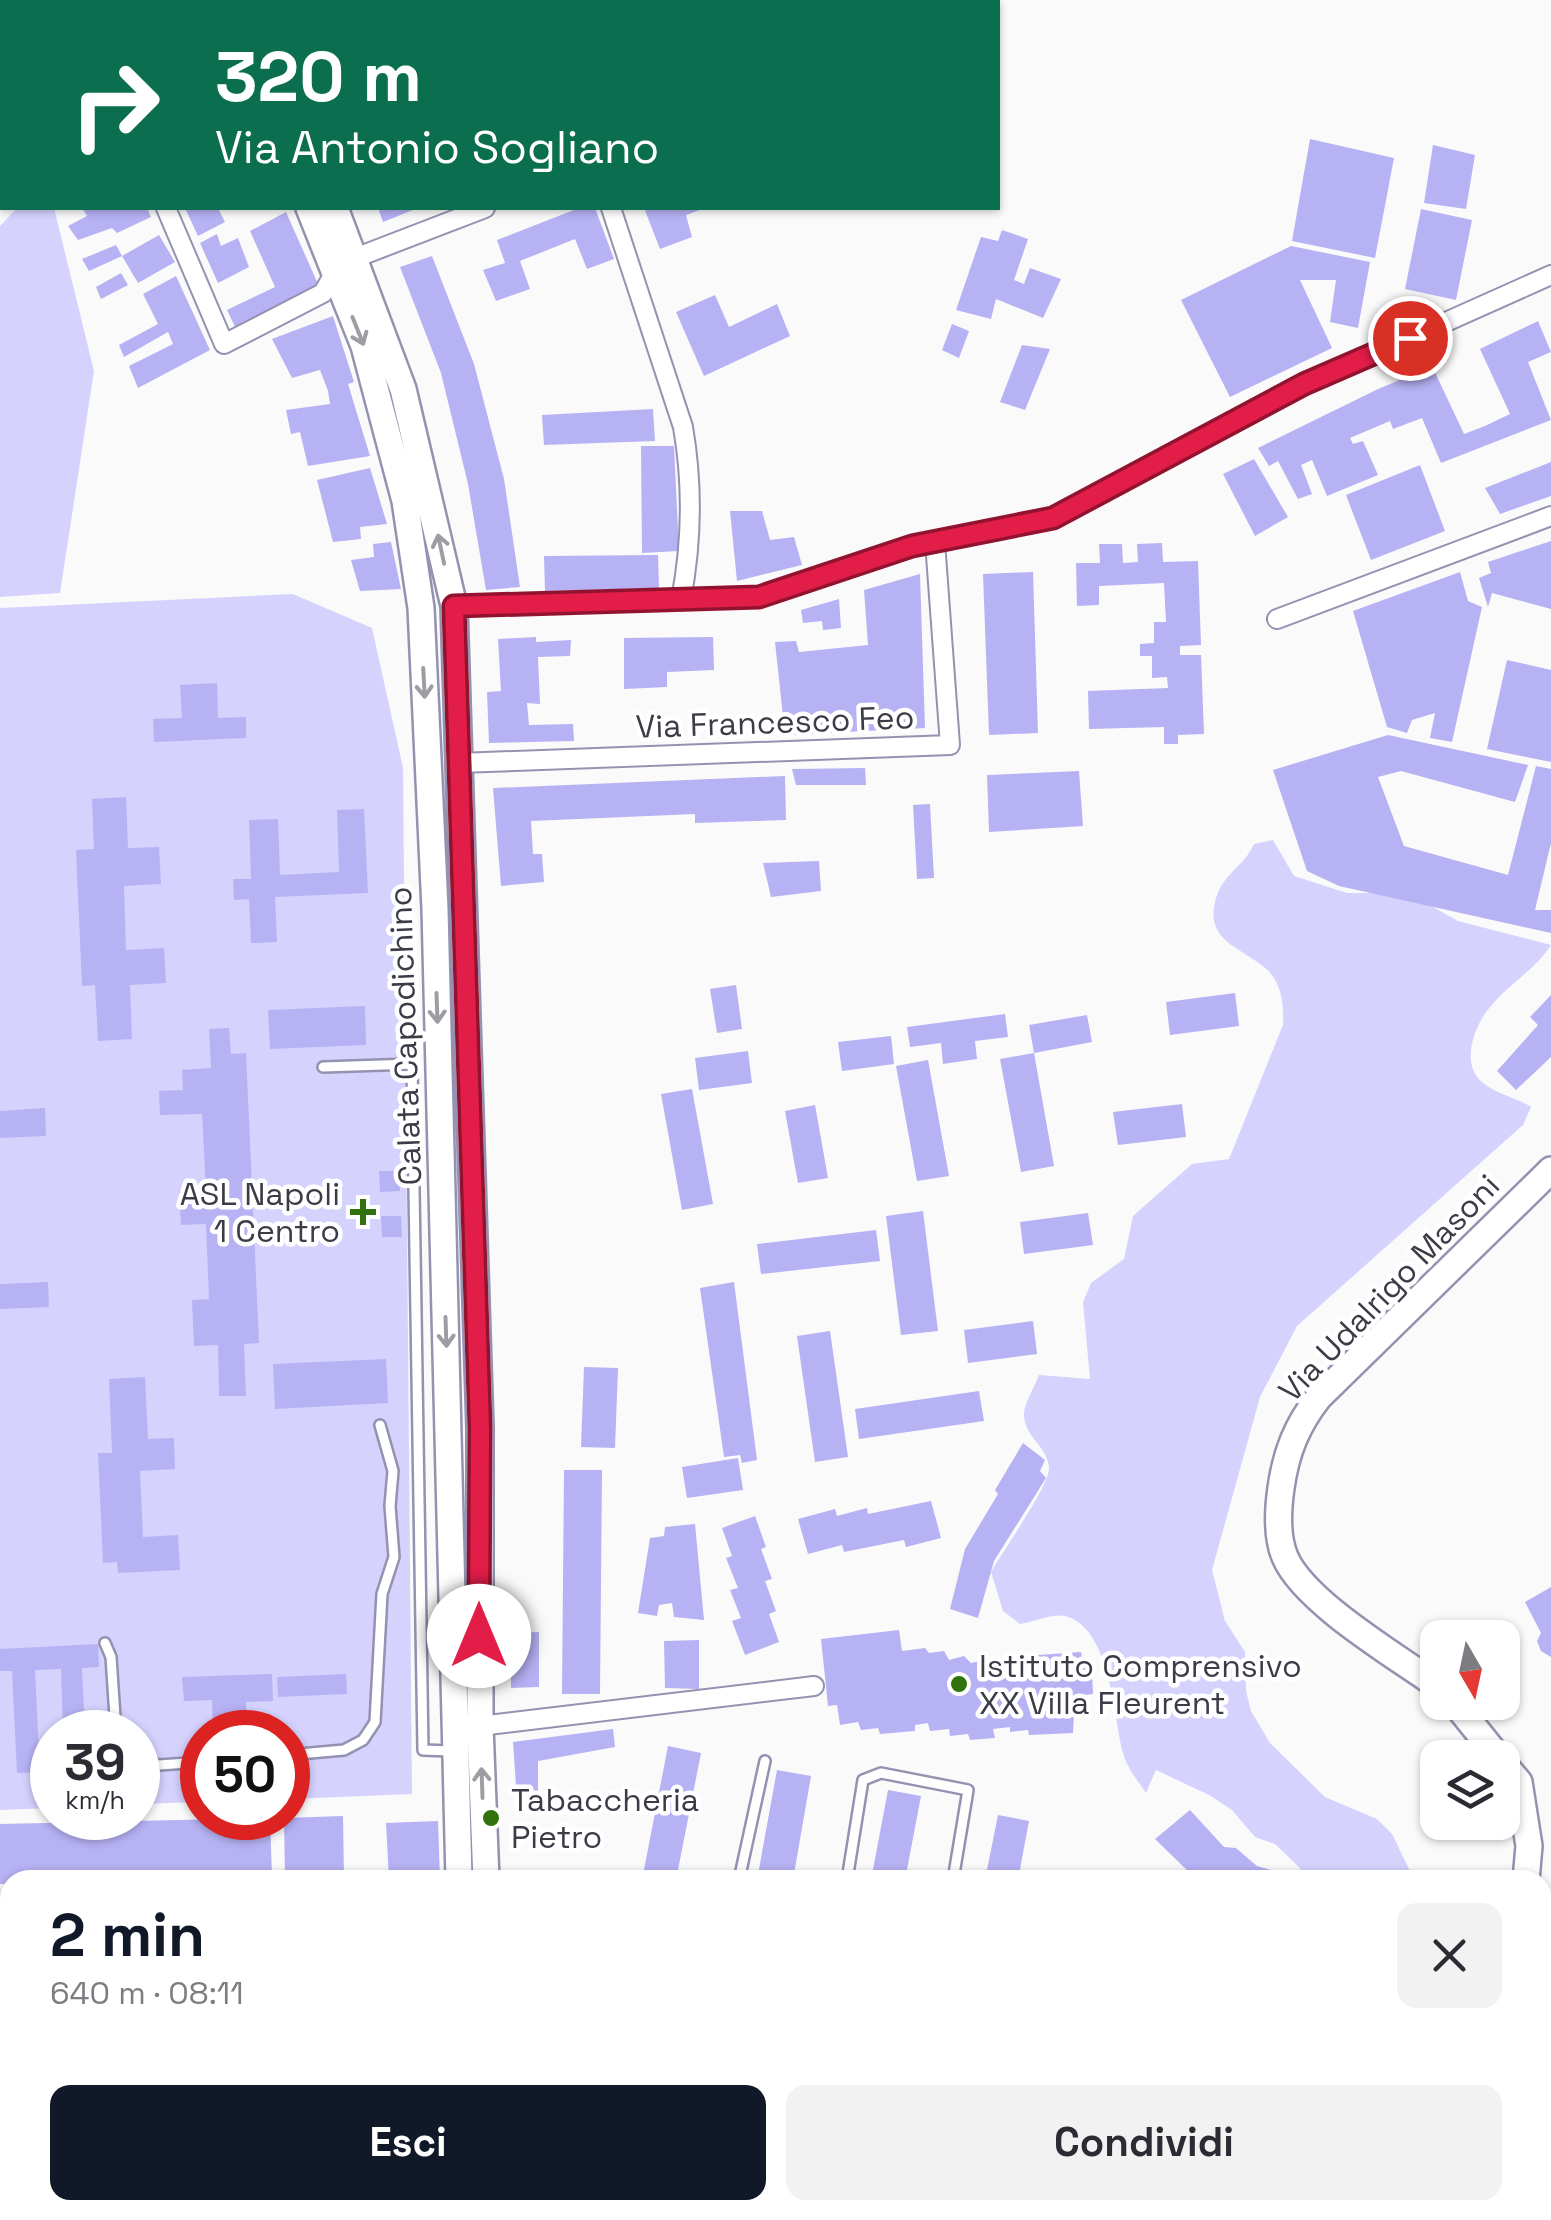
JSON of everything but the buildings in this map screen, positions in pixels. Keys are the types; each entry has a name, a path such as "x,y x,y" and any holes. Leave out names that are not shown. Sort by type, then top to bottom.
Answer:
{"main road":[{"name":"Calata Capodichino","path":"310,210 345,265 403,389 454,606 480,1428 480,1726 486,1870"},
{"name":"Calata Capodichino","path":"335,210 364,346 405,500 421,608 436,949 459,1870"},
{"path":"421,608 454,606"},
{"name":"Via Udalrigo Masoni","path":"1420,1673 1342,1617 1300,1580 1285,1557 1280,1539 1278,1506 1282,1476 1299,1423 1320,1397 1551,1170"},
{"path":"1469,1720 1485,1740"},
{"path":"453,1739 480,1726"},
{"path":"1520,1788 1529,1846 1527,1870"}],"street":[{"path":"167,210 224,344 324,293 345,265 463,211"},
{"path":"613,210 675,397 686,443 691,548 681,600"},
{"path":"454,606 759,597 935,542 1053,518 1304,384 1551,275"},
{"path":"1276,619 1551,516"},
{"name":"Via Francesco Feo","path":"459,763 950,746 935,542"},
{"path":"480,1726 814,1686"}],"lane":[{"path":"323,1067 412,1064 422,1750 453,1739"},
{"path":"310,1753 344,1750 363,1740 375,1722 382,1594 394,1557 390,1506 394,1470 380,1426"},
{"path":"105,1642 111,1656 115,1710"},
{"path":"740,1870 765,1761"},
{"path":"848,1870 863,1780 881,1773 968,1790 955,1870"}],"shaded area":[{"path":"15,210 54,210 94,371 60,593 0,597 0,226"},
{"path":"293,594 372,628 403,768 412,1794 310,1798 310,1710 180,1710 180,1803 160,1803 160,1710 30,1710 30,1809 0,1810 0,608"},
{"path":"1273,840 1294,876 1347,893 1387,893 1424,902 1458,921 1551,945 1491,1006 1479,1023 1472,1044 1472,1065 1482,1082 1531,1107 1523,1125 1297,1326 1260,1397 1212,1570 1225,1621 1245,1652 1251,1711 1270,1743 1325,1797 1377,1819 1392,1834 1410,1870 1300,1870 1275,1844 1255,1837 1232,1810 1209,1795 1156,1770 1146,1793 1125,1759 1108,1675 1092,1637 1080,1624 1060,1615 1020,1624 1003,1611 991,1572 1047,1477 1048,1460 1024,1420 1025,1407 1039,1375 1090,1379 1083,1302 1091,1283 1124,1259 1133,1216 1192,1164 1229,1159 1283,1025 1275,979 1225,940 1214,922 1220,888 1254,844"}],"place":[{"name":"ASL Napoli 1 Centro","path":"363,1212"},
{"name":"Istituto Comprensivo XX Villa Fleurent","path":"959,1684"},
{"name":"Tabaccheria Pietro","path":"491,1818"}],"route":[{"path":"479,1636 480,1428 454,606 759,597 912,546 1053,518 1304,384 1410,338"}]}
